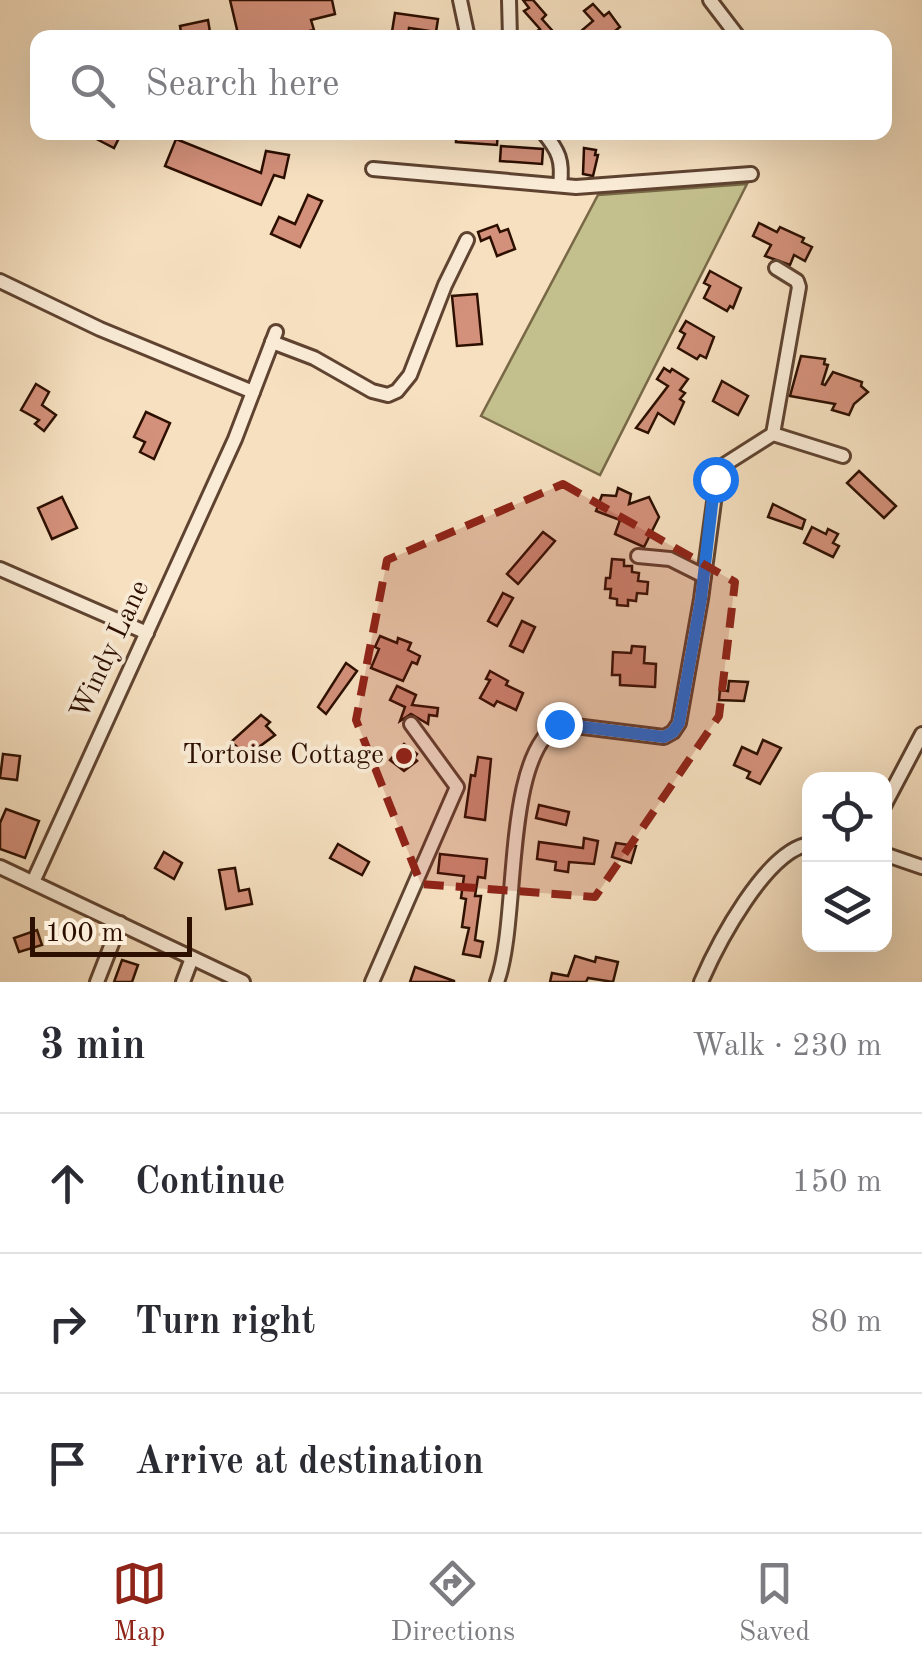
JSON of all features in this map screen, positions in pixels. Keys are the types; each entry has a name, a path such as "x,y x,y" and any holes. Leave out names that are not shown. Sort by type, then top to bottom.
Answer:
{"street":[{"path":"460,0 466,30"},
{"path":"508,0 510,30"},
{"path":"710,0 733,30"},
{"path":"550,140 563,164 560,185"},
{"path":"373,169 576,186 751,174"},
{"name":"Windy Lane","path":"33,882 235,439 274,337 372,391 388,395 397,391 410,374 444,285 467,240"},
{"path":"497,982 526,772 534,753 559,724 664,737 679,723 718,472 773,434 799,287 797,281 776,268"},
{"path":"0,281 100,329 253,392"},
{"path":"773,434 843,456"},
{"path":"638,556 670,559 704,576"},
{"path":"0,570 147,633"},
{"path":"372,982 457,787 411,724"},
{"path":"892,791 922,734"},
{"path":"701,982 737,908 779,863 802,845"},
{"path":"892,857 922,868"},
{"path":"0,866 239,981"},
{"path":"96,982 120,924"},
{"path":"182,982 192,958"}],"highlighted area":[{"path":"563,484 735,582 719,716 595,897 421,884 356,720 387,560"}],"shaded area":[{"path":"747,184 600,475 481,416 598,195"}],"building":[{"path":"230,0 332,0 335,14 311,20 314,30 237,30"},
{"path":"523,0 533,0 546,15 542,19 552,30 539,30 524,11 529,8"},
{"path":"593,4 604,16 609,12 620,27 582,30 593,21 584,11"},
{"path":"395,13 438,19 436,30 392,30"},
{"path":"208,20 210,30 181,30 180,26"},
{"path":"98,140 118,140 114,148"},
{"path":"176,140 261,173 266,151 289,155 284,178 274,175 261,205 165,166"},
{"path":"456,140 497,140 497,145"},
{"path":"501,146 543,149 542,164 500,161"},
{"path":"584,148 596,150 598,155 593,176 583,174"},
{"path":"308,195 322,201 300,247 271,234 279,217 295,224"},
{"path":"759,223 804,238 802,242 812,247 805,261 794,255 790,265 765,256 771,245 753,236"},
{"path":"497,225 500,232 508,229 515,249 497,256 490,237 481,241 478,232"},
{"path":"710,271 741,288 733,308 730,306 727,311 704,298 710,286 704,283"},
{"path":"477,294 482,344 457,346 452,296"},
{"path":"686,321 714,337 706,358 700,355 697,359 678,348"},
{"path":"801,356 825,359 824,364 828,365 822,384 833,372 862,382 868,392 854,404 849,415 832,410 835,404 790,396"},
{"path":"664,368 688,379 680,390 685,393 680,399 684,402 674,424 658,413 648,433 636,428 668,386 657,379"},
{"path":"722,381 748,396 738,415 713,401"},
{"path":"36,384 49,392 42,405 56,415 44,431 35,424 39,420 21,410"},
{"path":"146,412 170,423 154,459 140,452 145,442 134,437"},
{"path":"859,471 896,506 884,518 847,483"},
{"path":"618,488 631,494 629,504 649,497 659,517 644,547 615,534 620,520 596,511 602,495 616,496"},
{"path":"62,497 77,528 52,539 38,508"},
{"path":"773,504 805,520 802,529 768,517"},
{"path":"812,527 826,534 828,529 838,534 833,543 839,546 833,557 804,543"},
{"path":"543,532 555,541 518,584 507,574"},
{"path":"612,559 624,560 624,566 632,566 632,572 639,573 638,581 648,582 647,594 637,593 636,601 628,600 628,606 617,605 617,599 610,598 611,589 605,589"},
{"path":"503,593 513,598 497,626 488,621"},
{"path":"522,621 535,627 523,652 510,646"},
{"path":"380,636 397,643 398,638 411,643 408,650 420,656 417,664 412,662 403,681 371,668"},
{"path":"632,646 645,647 644,663 656,664 655,687 620,685 620,675 612,675 613,652 631,653"},
{"path":"346,663 357,671 326,714 318,707"},
{"path":"490,671 523,693 516,710 497,701 494,706 480,698 490,680 486,679"},
{"path":"729,681 748,682 744,701 719,700 720,690 728,691"},
{"path":"397,686 416,695 412,705 438,708 437,716 429,715 428,724 411,714 400,721 405,707 390,700"},
{"path":"261,715 270,722 266,726 275,735 236,764 225,755 236,746 231,742"},
{"path":"763,740 781,748 760,784 747,778 750,772 734,765 742,747 757,754"},
{"name":"Tortoise Cottage","path":"404,744 417,754 417,761 404,771 390,760"},
{"path":"3,754 20,756 17,780 0,778"},
{"path":"478,757 491,759 485,820 465,817 471,775 475,776"},
{"path":"539,805 569,812 566,825 536,818"},
{"path":"6,809 39,821 25,858 0,849 0,823"},
{"path":"584,838 598,841 594,864 569,862 568,872 555,870 556,862 537,859 539,842 583,848"},
{"path":"616,843 636,846 631,863 612,857"},
{"path":"338,844 369,862 362,875 330,858"},
{"path":"164,852 182,863 174,879 155,868"},
{"path":"440,854 487,859 485,878 478,877 475,896 481,896 475,940 483,942 480,957 463,954 469,928 462,927 464,876 438,873"},
{"path":"235,868 239,891 249,889 252,904 226,909 219,870"},
{"path":"37,930 42,945 19,952 14,938"},
{"path":"575,956 595,962 596,957 618,962 613,982 588,978 586,982 550,982 552,973 568,976"},
{"path":"122,960 138,965 132,982 114,982"},
{"path":"415,967 454,981 454,982 410,982"}],"place":[{"name":"Tortoise Cottage","path":"404,756"}],"route":[{"path":"559,724 664,737 679,723 701,599 715,479"}]}
